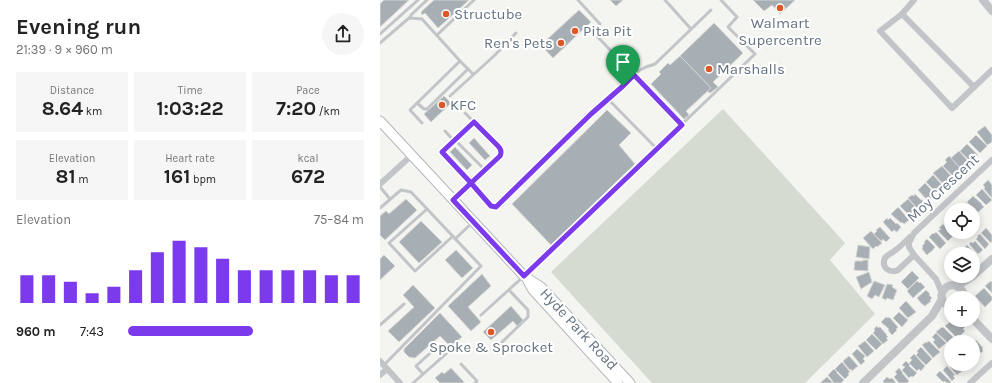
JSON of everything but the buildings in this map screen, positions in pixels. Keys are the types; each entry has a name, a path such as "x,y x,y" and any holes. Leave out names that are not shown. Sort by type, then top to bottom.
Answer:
{"main road":[{"name":"Hyde Park Road","path":"380,121 525,277 533,290 618,383"},
{"name":"Hyde Park Road","path":"525,277 541,287 630,383"}],"street":[{"path":"914,0 902,14 880,32 952,108 992,70"},
{"path":"983,0 992,11"},
{"path":"902,14 974,87"},
{"path":"380,184 412,155"},
{"name":"Moy Crescent","path":"912,235 909,247 914,255 898,270 888,270 885,266 886,256 894,252 912,235 992,160"},
{"path":"914,255 936,279 944,300"},
{"path":"980,270 992,259"},
{"path":"936,279 961,291"},
{"path":"932,316 944,289 959,283"},
{"path":"863,383 932,316 944,310"},
{"path":"980,327 992,340"},
{"path":"970,383 992,363"},
{"path":"380,375 384,365 400,383"}],"lane":[{"path":"380,34 418,0"},
{"path":"380,43 410,18 427,0"},
{"path":"437,35 474,0"},
{"path":"578,0 600,24"},
{"path":"664,0 691,28"},
{"path":"481,315 525,277 755,54 728,27 737,17 721,0"},
{"path":"474,122 442,152 491,206 496,207 634,75 646,67 655,64 711,10"},
{"path":"410,18 422,18 473,74"},
{"path":"592,31 682,125"},
{"path":"450,96 495,55 516,33"},
{"path":"422,123 410,110 460,61"},
{"path":"418,103 424,109 427,109 468,69"},
{"path":"608,99 657,148"},
{"path":"453,200 500,156 501,153 500,149 465,113"},
{"path":"445,131 485,170"},
{"path":"380,187 390,199"},
{"path":"380,208 401,190 411,192 481,266 384,365"},
{"path":"427,209 389,243 415,271 473,222"},
{"path":"501,343 528,317 528,310 509,290"},
{"path":"380,325 404,304"},
{"path":"413,383 447,353 439,345 416,366 423,374"},
{"path":"461,364 477,382 475,383"}],"shaded area":[{"path":"723,109 845,243 830,260 875,314 805,383 652,383 551,272"}],"place":[{"name":"Walmart Supercentre","path":"780,8"},
{"name":"Structube","path":"446,14"},
{"name":"Pita Pit","path":"575,31"},
{"name":"Ren's Pets","path":"561,43"},
{"name":"Marshalls","path":"709,69"},
{"name":"KFC","path":"442,105"},
{"name":"Spoke & Sprocket","path":"491,332"}],"route":[{"path":"623,86 591,114 496,207 491,206 471,183 500,156 501,153 498,146 474,122 442,152 471,183 453,200 524,276 682,125 634,75 623,86"}]}
